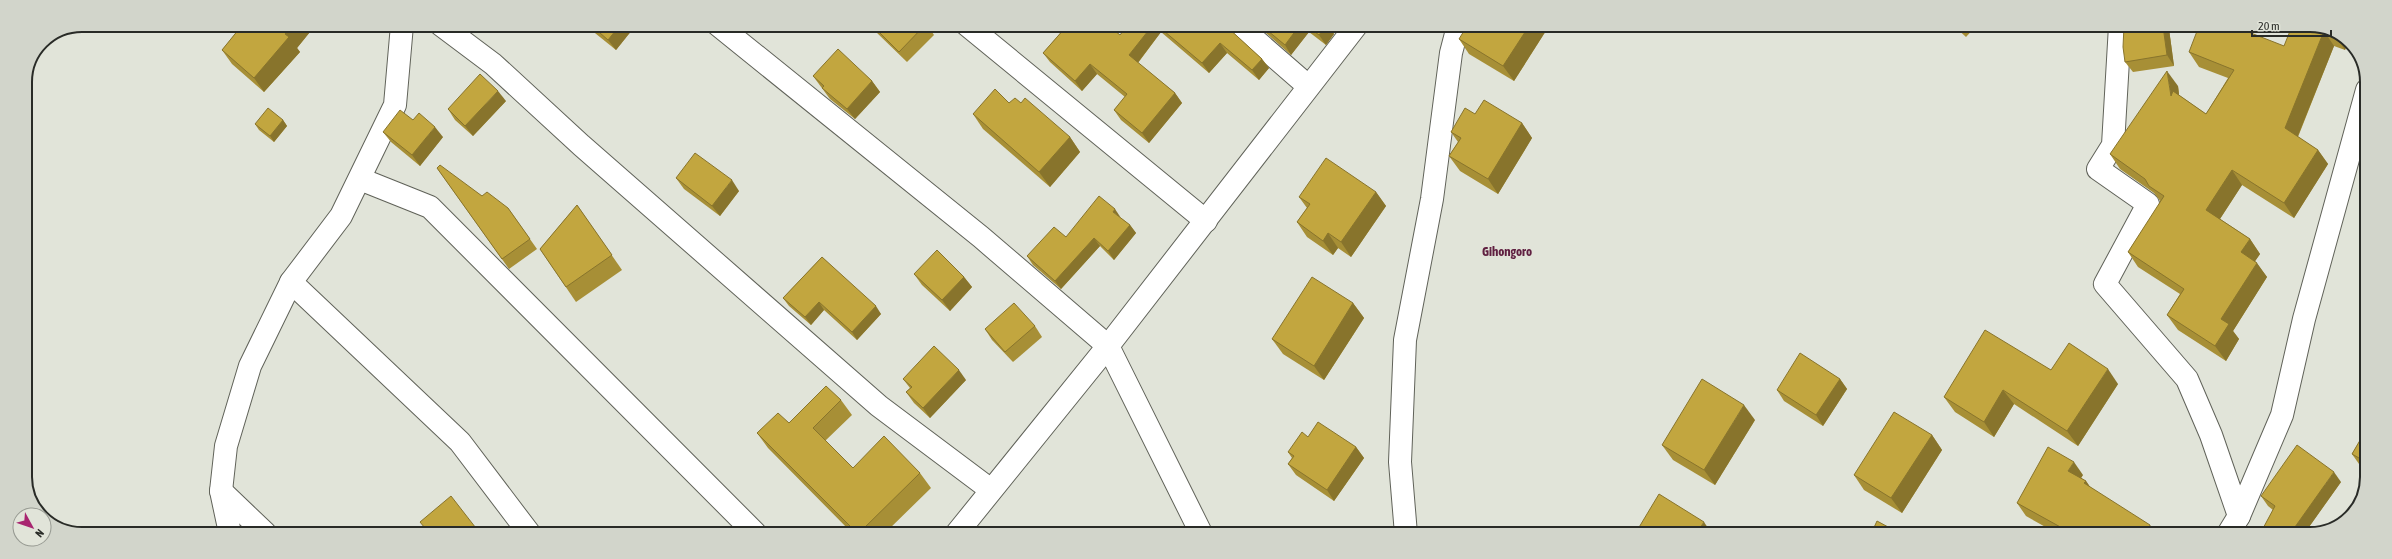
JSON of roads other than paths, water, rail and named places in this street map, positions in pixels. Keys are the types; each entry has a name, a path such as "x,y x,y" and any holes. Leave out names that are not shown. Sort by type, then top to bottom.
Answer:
{"street":[{"path":"229,527 221,491 226,446 250,366 291,282 341,216 395,105 401,32"},
{"path":"450,32 493,64 581,145 879,406 991,490"},
{"path":"727,32 975,232 1108,346 1198,527"},
{"path":"976,32 1206,221"},
{"path":"1246,32 1308,86"},
{"path":"962,527 1108,346 1351,32"},
{"path":"1405,527 1400,462 1405,340 1432,199 1451,53 1456,32"},
{"path":"2123,32 2112,145 2098,169 2148,204 2105,284 2187,379 2211,436 2234,525"},
{"path":"2234,525 2282,415 2304,319 2360,139"},
{"path":"360,179 430,207 749,527"},
{"path":"291,282 460,442 524,527"},
{"path":"221,491 259,527"}],"district":[{"name":"Gihongoro","path":"1507,251"}]}
